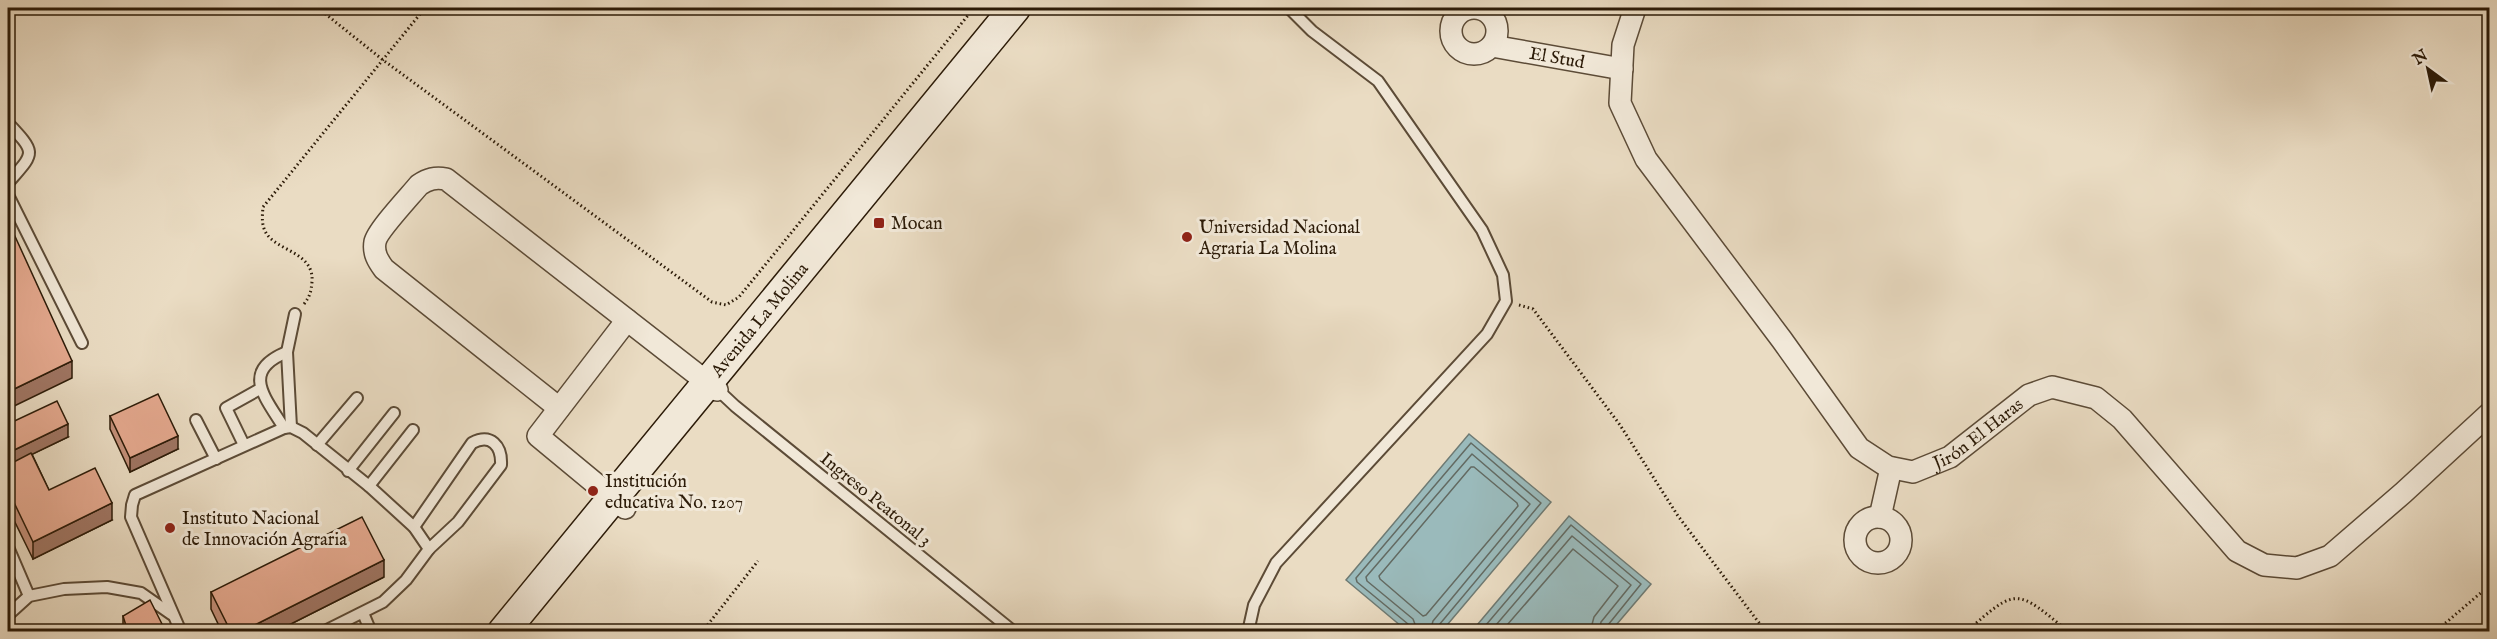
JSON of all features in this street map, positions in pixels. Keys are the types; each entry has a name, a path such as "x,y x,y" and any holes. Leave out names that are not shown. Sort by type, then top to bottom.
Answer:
{"main road":[{"name":"Avenida La Molina","path":"503,632 619,502 1015,8"},
{"name":"Avenida La Molina","path":"713,387 1036,8"},
{"name":"Avenida La Molina","path":"526,632 619,502"}],"street":[{"name":"Jirón El Haras","path":"1635,8 1623,45 1620,103 1646,159 1782,340 1859,448 1891,468 1913,472 1950,458 2029,395 2052,387 2063,389 2096,398 2122,419 2237,551 2264,565 2297,568 2330,556 2490,413"},
{"name":"El Stud","path":"1492,46 1622,69"},
{"path":"559,408 384,269 375,252 376,237 419,185 431,178 446,179 713,387"},
{"path":"619,502 538,436 627,320"},
{"path":"1880,517 1891,468"}],"lane":[{"path":"1248,632 1254,605 1276,563 1487,334 1506,301 1503,275 1482,230 1378,81 1312,31 1289,8"},
{"path":"8,123 27,144 30,154 29,159 8,183"},
{"path":"8,195 82,343"},
{"path":"288,427 287,352 295,314"},
{"path":"287,352 272,358 264,366 260,377 260,389 288,427 317,445 369,486 414,527 429,549"},
{"name":"Ingreso Peatonal 3","path":"713,387 1014,632"},
{"path":"244,445 226,408 260,389"},
{"path":"317,445 357,398"},
{"path":"348,471 394,413"},
{"path":"196,420 216,459"},
{"path":"181,632 131,517 135,495 288,427"},
{"path":"369,486 413,430"},
{"path":"323,632 383,602 393,594 429,549 458,522 501,465 501,453 498,448 486,440 479,439 472,443 414,527"},
{"path":"8,547 29,596"},
{"path":"8,615 29,596 64,589 107,587 141,593 172,614"},
{"path":"363,612 371,632"}],"path":[{"path":"318,8 383,60 712,302 726,305 739,297 974,8"},
{"path":"295,314 310,296 312,277 304,259 269,237 261,222 263,207 425,8"},
{"path":"1506,301 1533,309 1620,425 1678,516 1766,632"},
{"path":"702,632 758,561"},
{"path":"2435,632 2490,585"},
{"path":"1966,632 1998,603 2010,598 2026,599 2069,632"}],"water":[{"path":"1469,434 1551,502 1442,631 1407,631 1346,580"},
{"path":"1569,516 1651,584 1611,631 1472,631"}],"building":[{"path":"8,221 72,361 8,392"},
{"path":"158,394 178,436 130,458 110,416"},
{"path":"57,401 68,424 8,453 8,424"},
{"path":"31,453 49,490 95,468 112,503 33,542 8,490 8,465"},
{"path":"362,517 384,560 241,632 231,632 211,592"},
{"path":"150,600 166,632 128,632 123,616"}],"place":[{"name":"Mocan","path":"879,223"},
{"name":"Universidad Nacional Agraria La Molina","path":"1187,237"},
{"name":"Institución educativa No. 1207","path":"593,491"},
{"name":"Instituto Nacional de Innovación Agraria","path":"170,528"}]}
